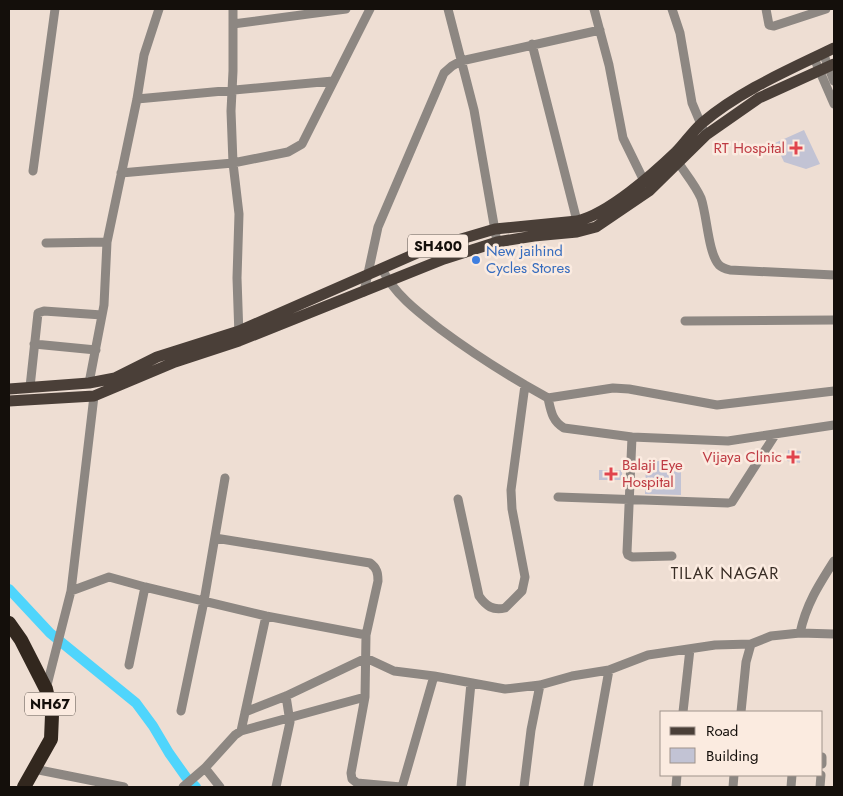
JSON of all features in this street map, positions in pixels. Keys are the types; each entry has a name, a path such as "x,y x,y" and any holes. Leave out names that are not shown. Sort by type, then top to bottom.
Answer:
{"highway":[{"name":"NH67","path":"9,623 15,639 46,688 52,715 51,740 24,787"}],"main road":[{"name":"SH400","path":"9,401 94,396 239,336 364,292 444,259 497,242 578,232 596,226 649,191 701,124 740,95 757,85 834,48"},
{"name":"SH400","path":"9,388 89,383 115,378 157,357 239,336 424,250 495,230 577,222 589,218 600,213 643,180 759,98 827,67"}],"street":[{"path":"33,171 55,9"},
{"path":"89,383 105,296 107,242 137,99 144,55 159,9"},
{"path":"233,9 233,162 240,214 239,336"},
{"path":"233,24 346,9"},
{"path":"120,173 233,162 288,152 302,144 370,9"},
{"path":"448,9 474,110 497,242"},
{"path":"594,9 609,65 623,138 649,191"},
{"path":"672,9 680,33 692,103 706,135"},
{"path":"766,9 768,23 774,26 826,9"},
{"path":"364,292 378,227 444,73 461,61 600,30"},
{"path":"532,44 577,222"},
{"path":"818,55 834,81"},
{"path":"827,67 834,104"},
{"path":"137,99 333,81"},
{"path":"676,158 696,188 702,201 713,254 718,265 724,269 834,275"},
{"path":"46,243 107,242"},
{"path":"382,269 388,281 407,303 435,325 473,354 548,398 613,388 629,389 717,405 834,391"},
{"path":"30,387 38,313 40,311 102,315"},
{"path":"685,321 834,320"},
{"path":"34,344 96,350"},
{"path":"458,499 479,596 485,604 493,609 505,608 522,591 525,577 512,509 511,490 524,385"},
{"path":"46,688 71,592 94,396"},
{"path":"548,398 552,416 564,428 632,437 728,441 834,425"},
{"path":"558,497 732,502 775,435"},
{"path":"632,437 628,555 632,557 672,556"},
{"path":"181,711 204,601 225,478"},
{"path":"215,538 370,563 375,567 378,581 366,635 365,697 351,773 352,779 357,783 401,787 434,676"},
{"path":"800,633 804,613 816,587 834,562"},
{"path":"71,592 108,577 266,616 366,635"},
{"path":"129,665 145,587"},
{"path":"241,732 266,616"},
{"path":"366,658 394,671 506,689 540,685 572,676 609,670 648,655 716,645 751,644 771,636 800,633 834,634"},
{"path":"741,711 746,662 751,644"},
{"path":"683,711 690,649"},
{"path":"245,712 286,696 366,658"},
{"path":"588,787 609,670"},
{"path":"461,787 471,683"},
{"path":"524,787 531,730 540,685"},
{"path":"276,787 291,718 286,696"},
{"path":"183,787 205,768 235,735 241,732 365,697"},
{"path":"205,768 220,787"},
{"path":"34,769 124,787"}],"building":[{"path":"804,130 820,164 806,169 784,162 775,143"},
{"path":"788,450 801,451 800,463 787,461"},
{"path":"646,461 681,461 681,495 645,494"},
{"path":"599,470 622,470 622,480 599,480"}],"waterway":[{"path":"9,589 50,633 136,703 186,777 196,787"}],"place":[{"name":"RT Hospital","path":"796,148"},
{"name":"New jaihind Cycles Stores","path":"476,260"},
{"name":"Vijaya Clinic","path":"793,457"},
{"name":"Balaji Eye Hospital","path":"611,474"}],"district":[{"name":"TILAK NAGAR","path":"725,573"}]}
